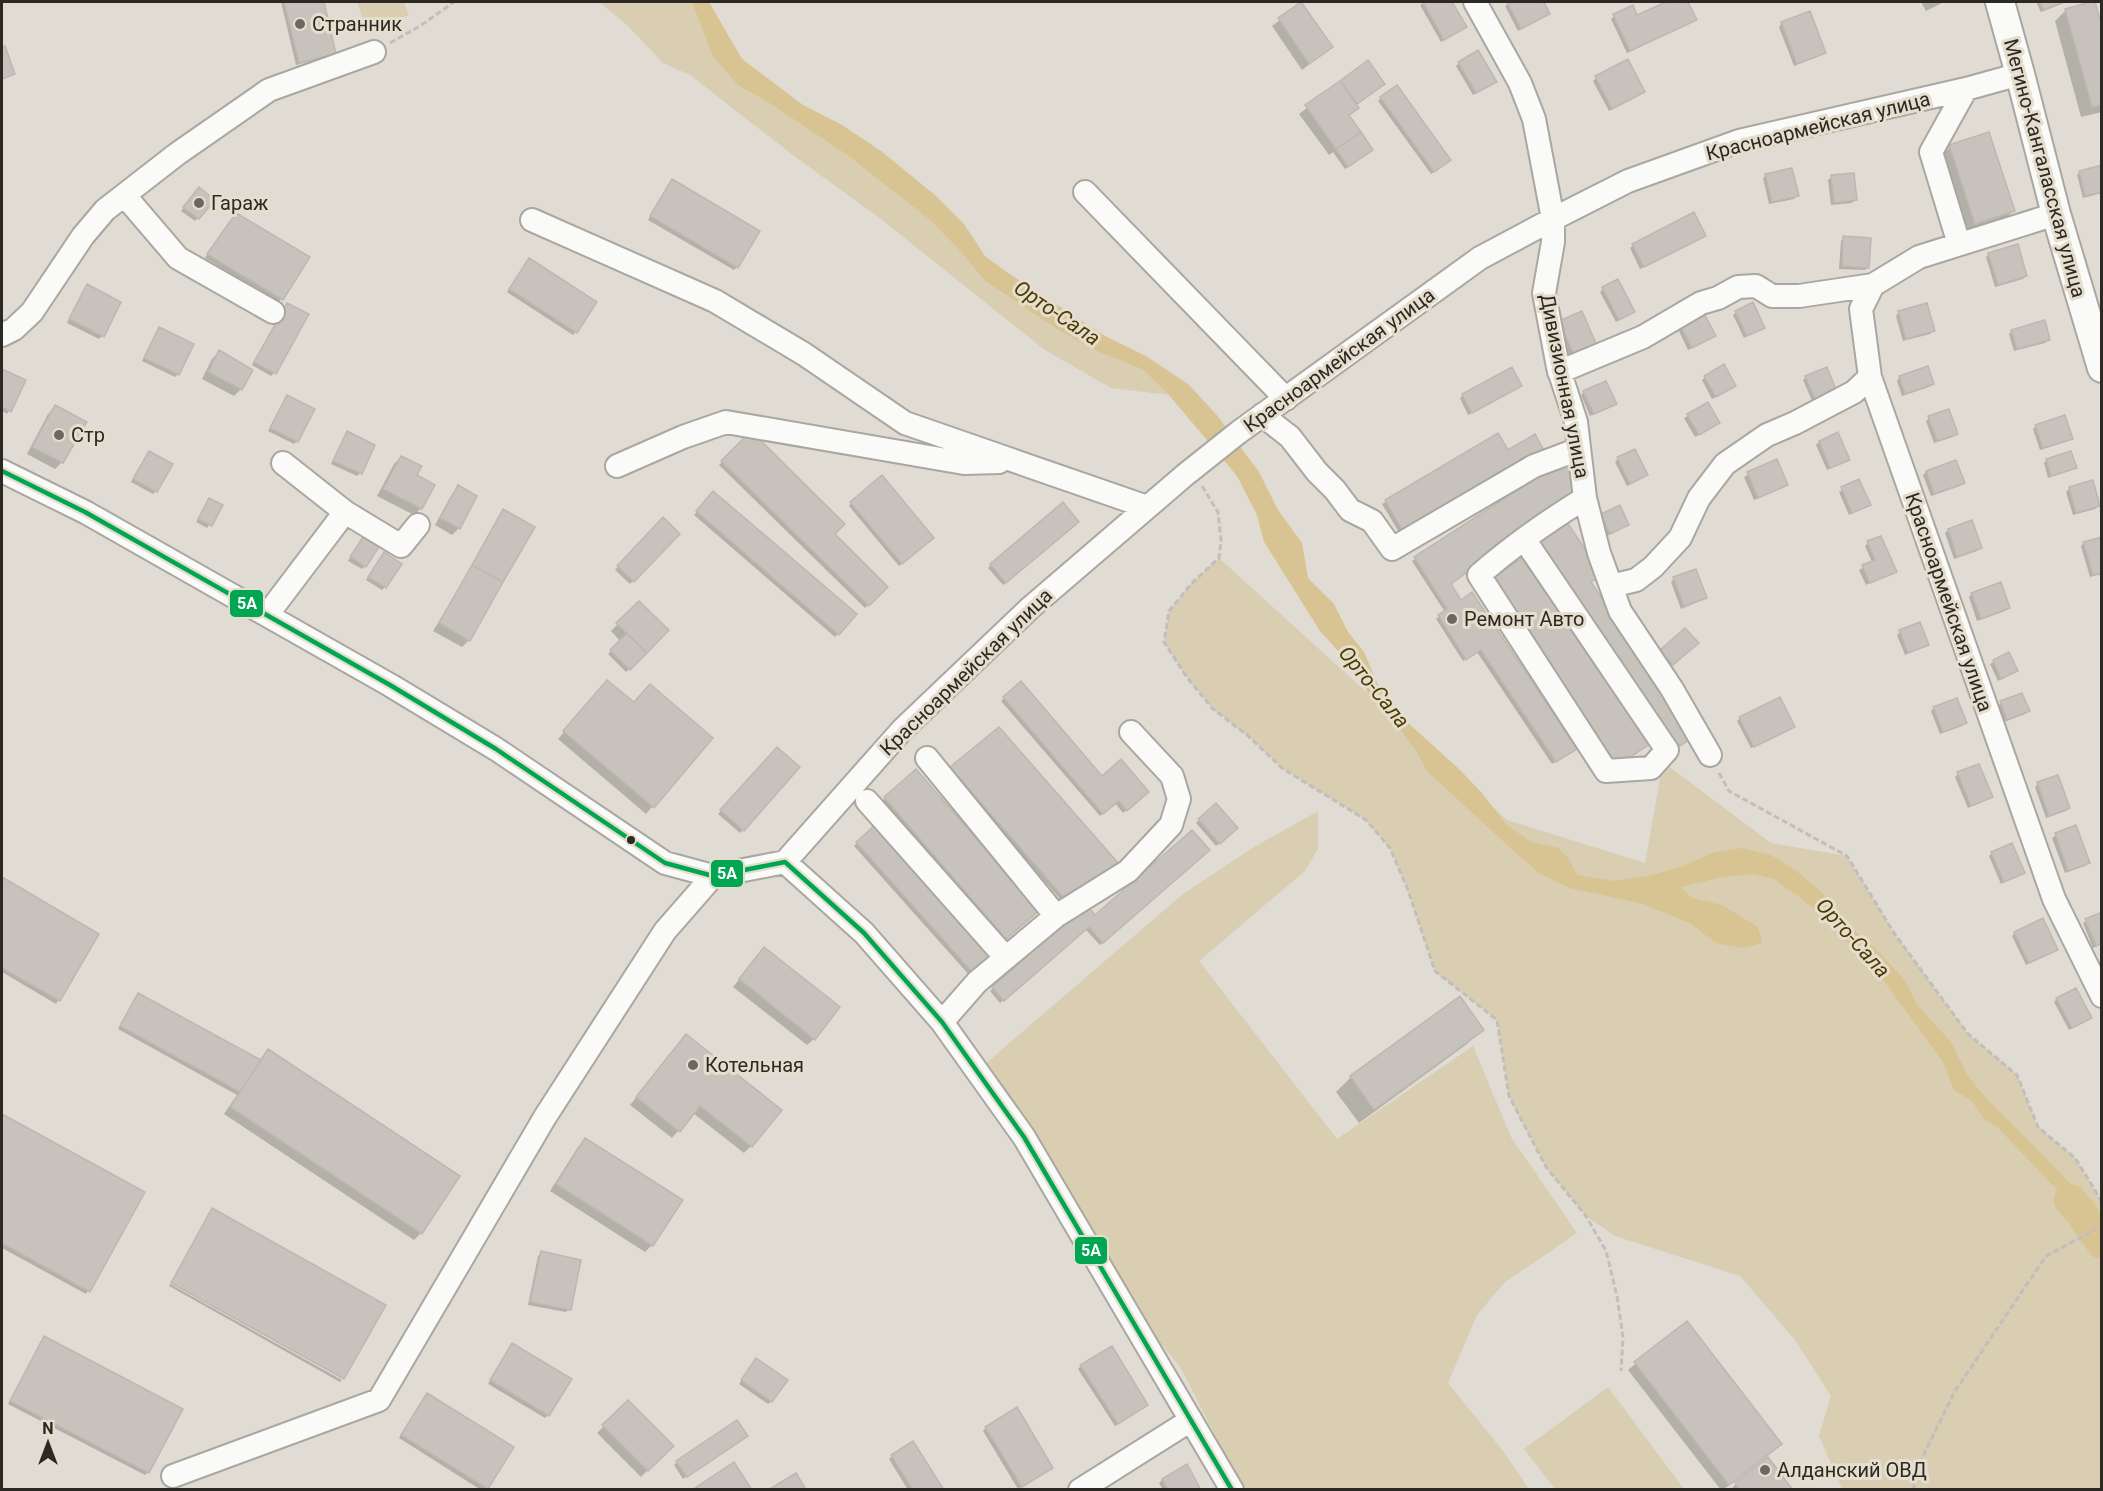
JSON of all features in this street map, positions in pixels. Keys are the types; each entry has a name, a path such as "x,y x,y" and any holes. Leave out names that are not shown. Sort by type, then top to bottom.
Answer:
{"main road":[{"name":"Мегино-Кангаласская улица","path":"2000,2 2056,214 2100,355"}],"street":[{"name":"Дивизионная улица","path":"1475,2 1520,83 1534,119 1553,219 1553,242 1544,293 1559,372 1576,422 1585,498 1599,554 1620,611 1672,689 1710,755"},
{"path":"2,335 14,329 32,312 83,236 105,210 215,126 270,90 374,51"},
{"name":"Красноармейская улица","path":"785,862 907,724 1030,608 1147,507 1239,432 1480,258 1629,181 1739,141 1966,89 2020,74"},
{"path":"1959,244 1931,152 1966,89"},
{"path":"1085,192 1286,399"},
{"path":"125,196 178,258 273,312"},
{"path":"1559,372 1643,337 1701,303 1718,298 1738,287 1756,286 1772,296 1799,296 1873,285 1919,257 2056,214"},
{"path":"532,220 715,301 804,354 905,423 1147,507"},
{"name":"Красноармейская улица","path":"1873,285 1861,309 1870,377 2054,899 2102,996"},
{"path":"1611,586 1636,580 1653,567 1680,538 1699,498 1725,464 1767,435 1854,392 1870,377"},
{"path":"1262,415 1290,437 1350,510 1372,522 1392,549 1534,466 1579,449"},
{"path":"616,466 683,437 726,422 963,464 1012,461"},
{"path":"283,463 345,512 401,546 418,525"},
{"path":"2,471 85,512 496,749 665,863 713,876 785,862 864,933 942,1022 1024,1137 1232,1490"},
{"path":"1524,539 1667,750 1651,768 1606,771 1479,575 1506,551 1585,498"},
{"path":"267,615 345,512"},
{"path":"942,1022 977,982 1056,916 1128,871 1171,825 1179,799 1172,776 1131,732"},
{"path":"927,758 1056,916"},
{"path":"867,801 1006,958"},
{"path":"173,1476 379,1400 545,1117 665,931 713,876"},
{"path":"1080,1490 1191,1420"}],"path":[{"path":"374,51 420,26 454,2"},
{"path":"1191,470 1218,512 1221,540 1219,558 1192,583 1169,611 1164,642 1186,676 1212,708 1247,735 1282,768 1366,820 1390,849 1408,890 1435,971 1497,1020 1509,1096 1546,1167 1586,1216 1606,1251 1617,1296 1623,1337 1622,1371"},
{"path":"1710,755 1729,791 1847,856 1894,933 1968,1034 2017,1075 2038,1127 2075,1158 2102,1203"},
{"path":"1913,1490 1922,1458 1954,1390 2046,1256 2102,1226"}],"shaded area":[{"path":"357,2 404,2 409,15 367,32"},
{"path":"599,2 692,2 738,85 847,155 930,220 985,281 1060,331 1142,369 1169,395 1111,388 1045,350 881,219 794,156 690,75 663,63 626,24"},
{"path":"1219,558 1507,820 1645,863 1663,762 1771,843 1847,856 1894,933 1968,1034 2017,1075 2038,1127 2075,1158 2101,1203 2101,1226 2080,1237 2084,1245 2101,1228 2101,1489 1842,1489 1819,1436 1831,1396 1795,1340 1740,1276 1615,1236 1586,1216 1546,1167 1509,1096 1497,1020 1435,971 1408,890 1390,848 1366,820 1282,768 1247,735 1212,708 1186,676 1164,642 1169,611 1192,583"},
{"path":"1318,811 1318,849 1304,872 1199,961 1337,1139 1473,1046 1511,1137 1577,1233 1504,1283 1477,1315 1448,1383 1503,1451 1529,1489 1245,1489 1233,1471 1181,1368 1112,1284 978,1070 1183,894 1254,847"},
{"path":"1608,1387 1684,1489 1555,1489 1524,1449"}],"water":[{"path":"692,2 709,2 742,59 803,105 842,125 881,151 935,195 964,224 985,256 1105,336 1146,356 1188,384 1216,414 1259,472 1278,510 1302,543 1308,578 1334,604 1348,632 1364,652 1378,685 1407,722 1459,769 1482,793 1506,824 1531,842 1558,848 1569,859 1577,875 1614,881 1647,876 1681,867 1712,853 1740,848 1771,855 1795,870 1824,894 1841,914 1846,925 1866,939 1905,980 1917,1005 1951,1042 1967,1074 1984,1096 2074,1187 2101,1228 2101,1239 1997,1127 1984,1119 1972,1101 1954,1090 1943,1062 1884,981 1824,917 1774,879 1752,874 1718,878 1681,887 1692,898 1722,905 1758,927 1762,943 1743,948 1716,943 1690,923 1643,904 1570,888 1540,874 1518,855 1427,771 1415,749 1374,702 1348,662 1320,631 1264,542 1257,515 1237,476 1169,395 1142,369 1097,351 1060,331 985,281 930,220 847,155 738,85 713,56"}],"building":[{"path":"284,2 324,2 336,54 299,63"},
{"path":"1301,2 1333,47 1309,64 1278,18"},
{"path":"1423,2 1452,2 1467,27 1444,40"},
{"path":"1507,2 1544,2 1550,14 1521,29"},
{"path":"1666,2 1688,2 1697,20 1630,51 1613,14 1633,5 1637,15"},
{"path":"2040,2 2064,2 2044,10"},
{"path":"2095,2 2102,25 2102,105 2092,107 2065,9"},
{"path":"1810,11 1826,53 1797,64 1781,22"},
{"path":"5,46 15,74 2,79 2,47"},
{"path":"1478,50 1497,82 1476,93 1458,62"},
{"path":"1628,59 1645,92 1612,109 1595,76"},
{"path":"1368,60 1385,84 1357,104 1340,81"},
{"path":"1340,81 1359,108 1349,115 1361,132 1336,149 1305,105"},
{"path":"1397,85 1451,160 1434,172 1380,97"},
{"path":"1361,132 1373,150 1348,167 1336,149"},
{"path":"1989,132 2015,211 1975,224 1949,145"},
{"path":"2102,165 2102,192 2085,196 2079,171"},
{"path":"1792,168 1799,196 1772,202 1765,174"},
{"path":"1854,173 1857,200 1834,203 1831,175"},
{"path":"672,179 760,231 738,268 650,216"},
{"name":"Гараж","path":"199,187 215,200 199,219 183,207"},
{"path":"1694,212 1706,236 1644,267 1632,244"},
{"path":"236,213 310,257 283,300 207,254"},
{"path":"1843,236 1871,238 1869,268 1842,266"},
{"path":"2018,244 2027,276 1998,285 1988,253"},
{"path":"529,258 597,302 577,333 509,289"},
{"path":"1618,279 1635,312 1619,320 1602,287"},
{"path":"87,284 121,302 104,337 69,319"},
{"path":"1753,302 1765,328 1747,336 1735,311"},
{"path":"287,303 309,314 276,374 254,362"},
{"path":"1927,303 1935,331 1906,339 1898,311"},
{"path":"1582,311 1598,348 1575,357 1559,321"},
{"path":"1705,315 1716,336 1692,348 1681,327"},
{"path":"2045,320 2050,340 2017,349 2011,330"},
{"path":"159,327 194,344 179,375 144,358"},
{"path":"219,350 253,370 242,390 208,372"},
{"path":"1724,364 1736,386 1716,397 1704,376"},
{"path":"1928,366 1934,384 1905,394 1899,376"},
{"path":"1512,367 1522,386 1472,413 1462,394"},
{"path":"1827,367 1837,392 1816,401 1805,376"},
{"path":"2,369 26,380 11,412 2,407"},
{"path":"1606,381 1617,404 1594,414 1583,391"},
{"path":"287,395 315,409 298,442 270,428"},
{"path":"1708,402 1720,423 1699,435 1687,414"},
{"name":"Стр","path":"55,405 87,422 63,463 32,447"},
{"path":"1949,409 1958,434 1937,441 1928,416"},
{"path":"2065,415 2073,439 2043,448 2035,425"},
{"path":"347,431 375,445 362,474 333,461"},
{"path":"751,431 845,524 835,534 888,587 869,606 721,461"},
{"path":"1838,432 1850,460 1830,468 1819,441"},
{"path":"1498,433 1508,450 1535,434 1545,452 1405,535 1385,500"},
{"path":"1635,449 1648,475 1630,484 1617,457"},
{"path":"149,451 173,464 157,492 133,479"},
{"path":"2071,451 2077,468 2051,476 2046,459"},
{"path":"401,456 422,466 417,475 435,485 422,509 383,489"},
{"path":"1777,459 1788,485 1758,498 1747,472"},
{"path":"1956,460 1965,483 1934,494 1926,471"},
{"path":"1567,466 1579,492 1451,584 1461,600 1472,592 1577,749 1556,762 1481,650 1466,660 1438,615 1447,609 1414,557 1544,473"},
{"path":"882,475 934,538 902,564 850,502"},
{"path":"1859,479 1871,505 1852,513 1841,487"},
{"path":"2093,480 2100,506 2076,513 2069,487"},
{"path":"458,485 477,496 460,529 440,518"},
{"path":"713,491 857,614 839,635 696,511"},
{"path":"209,498 223,505 212,526 198,519"},
{"path":"1063,502 1079,522 1006,583 990,564"},
{"path":"1620,505 1629,525 1610,534 1601,514"},
{"path":"503,509 535,527 503,582 472,565"},
{"path":"663,517 680,534 634,582 617,566"},
{"path":"1972,520 1982,548 1957,557 1948,529"},
{"path":"1567,522 1602,575 1591,582 1694,737 1675,749 1537,542"},
{"path":"1881,536 1897,572 1870,583 1862,565 1875,560 1867,541"},
{"path":"363,537 379,547 366,567 350,557"},
{"path":"2102,537 2102,573 2093,575 2083,542"},
{"path":"384,552 402,564 386,588 368,577"},
{"path":"1524,557 1650,744 1617,766 1491,579"},
{"path":"472,565 503,582 470,641 439,623"},
{"path":"1696,569 1707,598 1684,606 1673,577"},
{"path":"2001,582 2010,608 1981,619 1971,593"},
{"path":"639,601 669,630 647,653 616,623"},
{"path":"1920,622 1929,645 1908,653 1899,630"},
{"path":"1685,628 1699,643 1673,665 1660,650"},
{"path":"627,633 647,653 630,670 610,650"},
{"path":"2009,652 2018,671 2001,679 1993,660"},
{"path":"607,680 634,702 650,684 713,738 654,808 563,731"},
{"path":"1021,681 1102,776 1121,759 1149,792 1127,811 1119,801 1103,814 1003,697"},
{"path":"2022,693 2030,711 2007,720 2000,701"},
{"path":"1780,697 1795,727 1754,747 1739,717"},
{"path":"1957,698 1967,723 1943,732 1933,707"},
{"path":"999,727 1120,865 1064,898 950,767"},
{"path":"777,747 800,767 744,831 720,810"},
{"path":"1979,764 1993,797 1971,806 1957,772"},
{"path":"916,769 1039,911 1006,939 884,797"},
{"path":"2058,775 2070,808 2049,816 2037,782"},
{"path":"1216,803 1238,828 1220,844 1198,819"},
{"path":"2076,825 2090,863 2068,871 2055,833"},
{"path":"874,826 992,959 974,974 856,842"},
{"path":"1192,830 1210,850 1103,943 1089,927 1004,1001 992,987 1086,904 1095,915"},
{"path":"2012,843 2025,873 2004,882 1991,852"},
{"path":"2,877 99,934 60,1001 2,968"},
{"path":"2102,912 2102,943 2096,946 2085,919"},
{"path":"2043,918 2058,950 2029,963 2014,932"},
{"path":"764,947 840,1007 815,1040 739,979"},
{"path":"2076,988 2092,1018 2072,1028 2056,998"},
{"path":"138,993 261,1060 240,1092 120,1026"},
{"path":"1460,996 1484,1030 1374,1110 1350,1076"},
{"name":"Котельная","path":"686,1034 782,1110 752,1147 700,1106 680,1132 636,1097"},
{"path":"268,1049 460,1176 422,1234 230,1107"},
{"path":"2,1114 145,1192 90,1292 2,1243"},
{"path":"585,1138 683,1200 653,1246 556,1184"},
{"path":"212,1208 386,1305 344,1379 171,1283"},
{"path":"541,1251 581,1260 571,1310 530,1302"},
{"path":"1687,1321 1782,1444 1729,1485 1634,1362"},
{"path":"44,1336 183,1409 149,1473 10,1401"},
{"path":"512,1343 572,1379 549,1416 490,1380"},
{"path":"1112,1346 1148,1405 1118,1424 1080,1365"},
{"path":"756,1358 788,1380 772,1402 741,1380"},
{"path":"427,1393 514,1447 488,1489 401,1435"},
{"path":"628,1400 674,1446 648,1471 602,1425"},
{"path":"1017,1407 1053,1468 1022,1487 985,1427"},
{"path":"737,1420 748,1436 687,1477 676,1461"},
{"path":"913,1441 944,1490 913,1490 891,1455"},
{"name":"Алданский ОВД","path":"1768,1457 1793,1490 1740,1490 1735,1483"},
{"path":"734,1462 752,1490 692,1490"},
{"path":"1187,1464 1201,1490 1168,1490 1162,1479"},
{"path":"796,1473 805,1488 803,1490 768,1490"}],"waterway":[{"name":"Орто-Сала","path":"2070,1200 2102,1243"}],"transit line":[{"name":"5А","path":"2,471 85,512 390,685 496,749 665,863 713,876 785,862 864,933 942,1022 1024,1137 1232,1490"}],"place":[{"name":"Странник","path":"300,24"},
{"name":"Гараж","path":"199,203"},
{"name":"Стр","path":"59,435"},
{"name":"Ремонт Авто","path":"1452,619"},
{"name":"Котельная","path":"693,1065"},
{"name":"Алданский ОВД","path":"1765,1470"}]}
